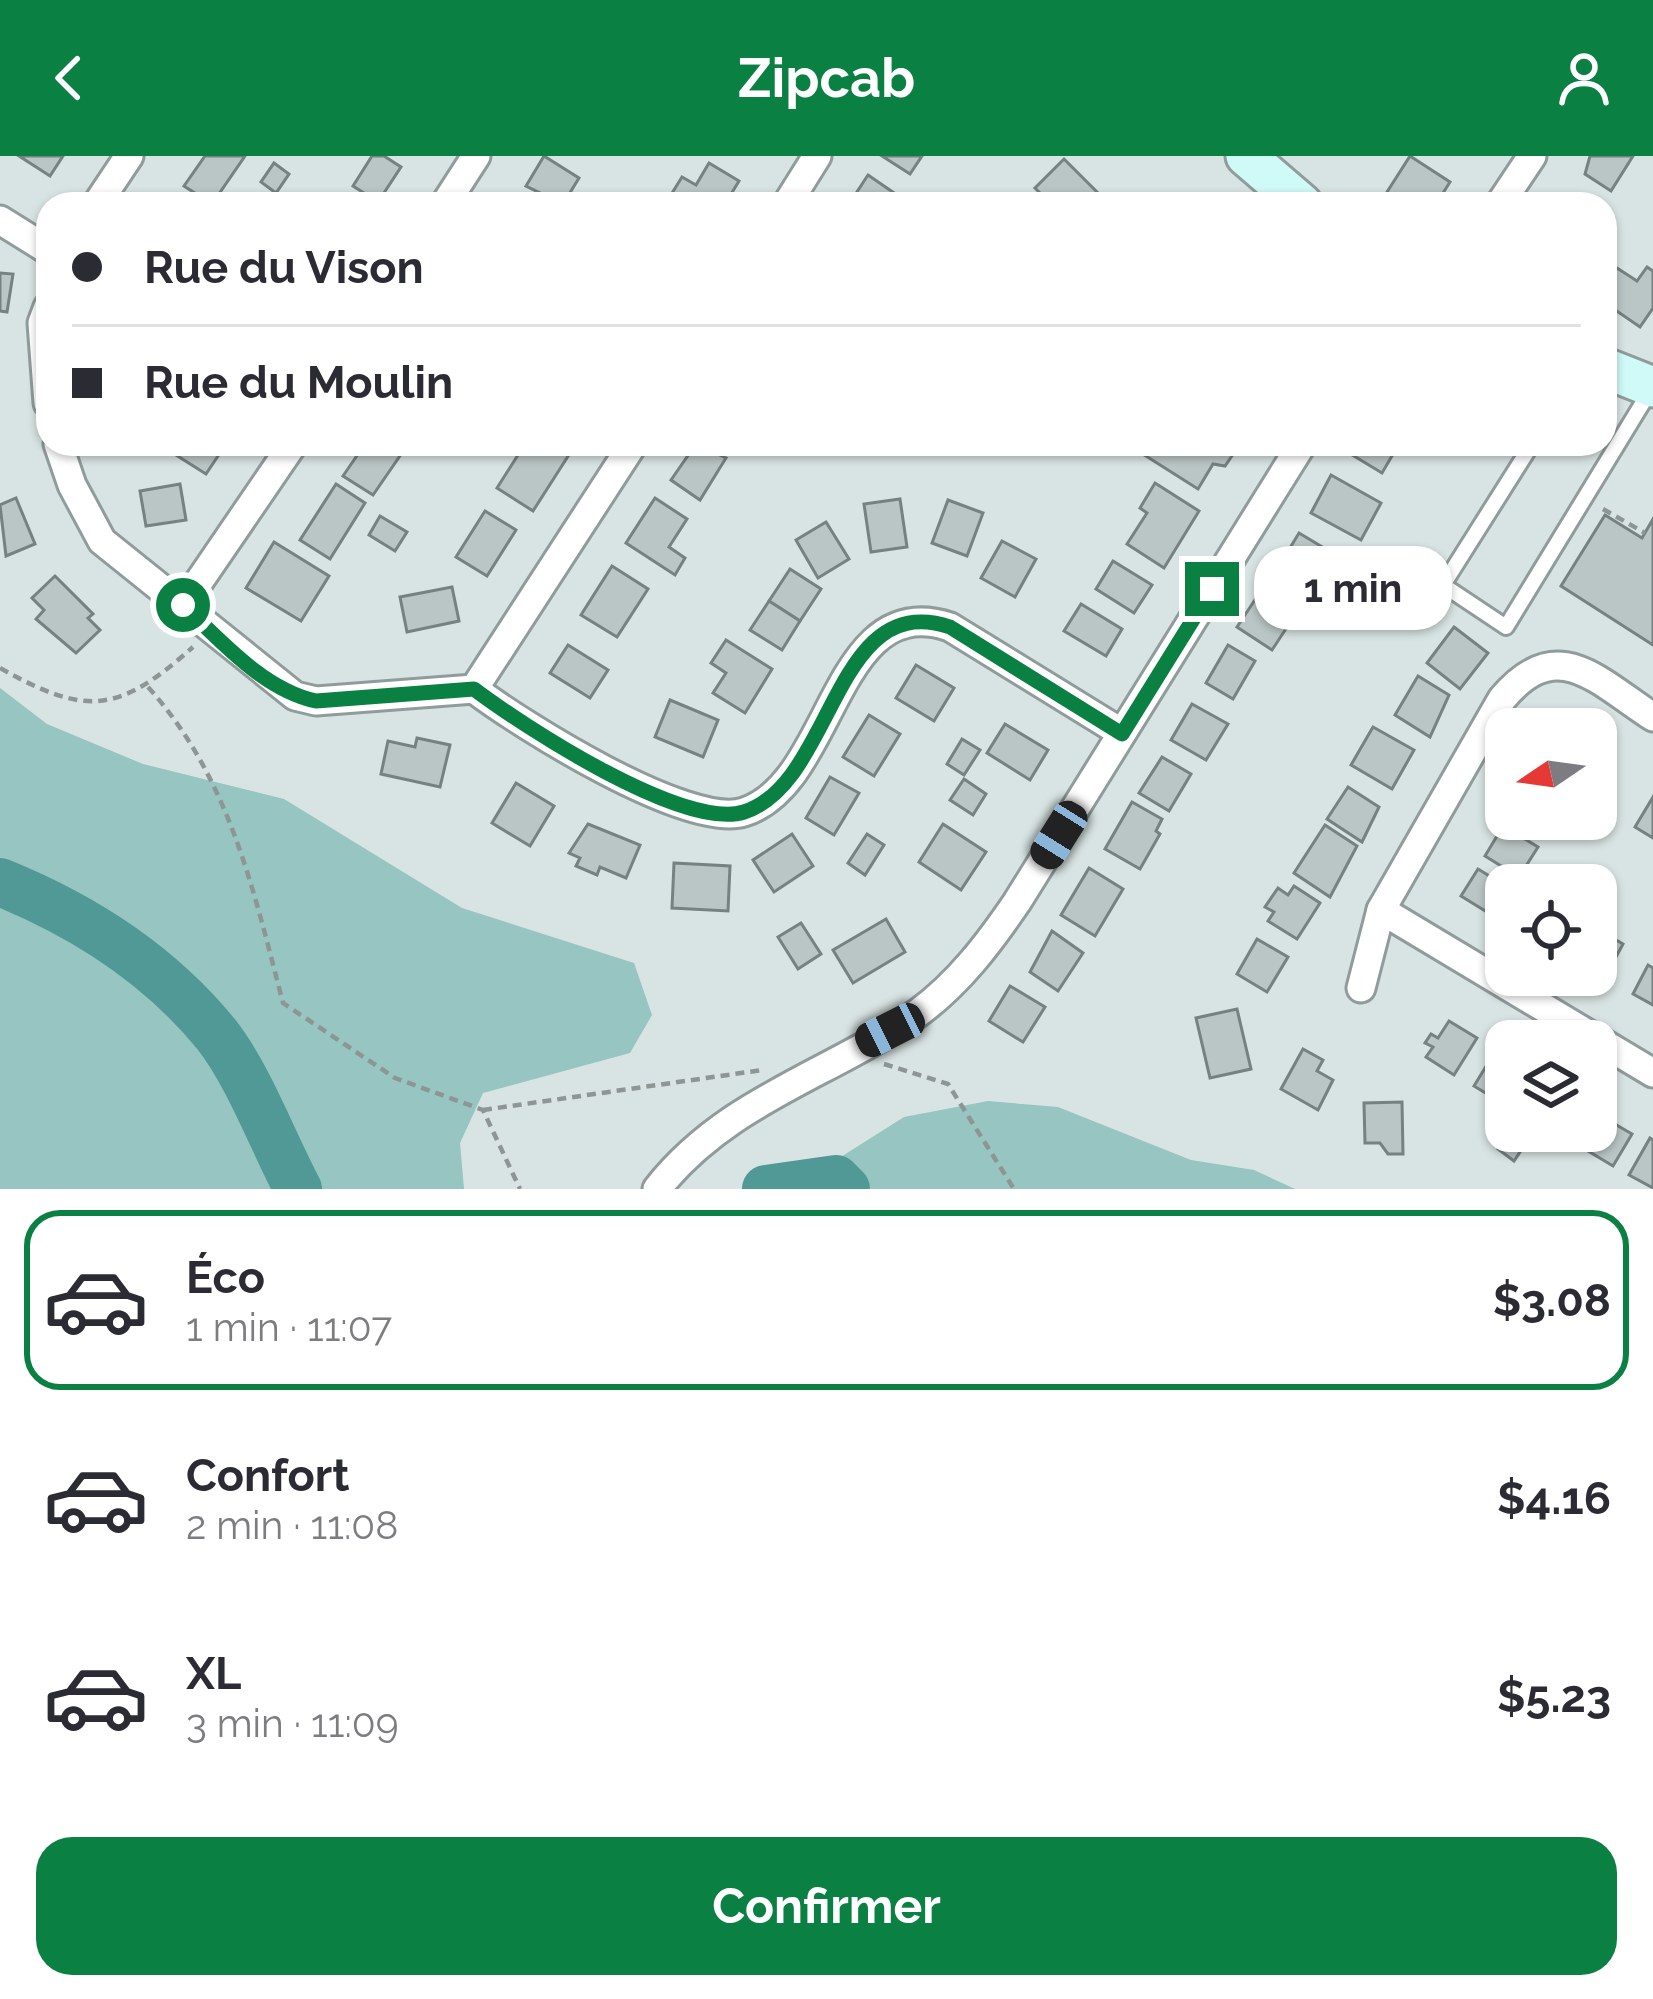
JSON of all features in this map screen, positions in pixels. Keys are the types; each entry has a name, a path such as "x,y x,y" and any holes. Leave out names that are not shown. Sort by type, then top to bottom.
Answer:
{"street":[{"path":"106,192 129,156"},
{"path":"453,192 476,156"},
{"path":"794,192 817,156"},
{"path":"1246,156 1288,192"},
{"path":"1508,192 1532,156"},
{"path":"0,220 36,242"},
{"path":"1617,373 1653,387"},
{"path":"62,456 103,542 284,690 316,701 474,689 509,716 630,782 700,811 741,814 770,799 794,769 863,653 881,633 921,618 950,627 1122,734"},
{"path":"183,605 285,456"},
{"path":"474,689 625,456"},
{"path":"657,1189 695,1147 785,1084 931,1003 974,962 1296,456"},
{"path":"1361,988 1381,910 1521,677 1542,664 1565,665 1653,717"},
{"path":"1381,910 1653,1073"}],"lane":[{"path":"1617,445 1653,387"},
{"path":"1524,456 1443,585 1505,627 1610,456"}],"path":[{"path":"1598,507 1645,533"},
{"path":"0,668 45,693 88,701 121,699 148,687 211,632"},
{"path":"148,687 188,732 238,836 284,1003 395,1078 483,1110 765,1070 785,1084"},
{"path":"866,1043 876,1062 948,1084 1014,1189"},
{"path":"483,1110 520,1189"}],"shaded area":[{"path":"0,688 47,724 143,764 284,799 462,908 634,963 652,1015 630,1053 483,1093 460,1143 464,1189 0,1189"},
{"path":"988,1101 1058,1107 1191,1160 1254,1170 1295,1189 772,1189 817,1172 904,1117"}],"building":[{"path":"19,156 63,156 50,176"},
{"path":"205,156 245,156 220,192 193,192 184,186"},
{"path":"372,156 384,156 401,167 385,192 362,192 353,186"},
{"path":"544,156 579,178 570,192 538,192 526,186"},
{"path":"882,156 922,156 910,174"},
{"path":"1410,156 1450,182 1444,192 1387,192"},
{"path":"1590,156 1633,156 1611,191 1585,174"},
{"path":"1064,159 1097,192 1039,192 1035,188"},
{"path":"274,163 289,174 277,192 261,182"},
{"path":"709,163 739,181 732,192 673,192 682,177 696,185"},
{"path":"868,175 893,192 857,192"},
{"path":"1647,267 1653,271 1653,308 1640,327 1617,311 1617,268 1637,281"},
{"path":"0,273 13,274 7,312 0,311"},
{"path":"178,456 218,456 206,474"},
{"path":"357,456 400,456 373,495 343,476"},
{"path":"517,456 568,456 533,511 497,488"},
{"path":"688,456 726,458 700,500 671,480"},
{"path":"1146,456 1232,456 1225,466 1213,464 1198,489"},
{"path":"1354,456 1392,456 1382,473"},
{"path":"1331,475 1381,503 1361,540 1311,513"},
{"path":"1155,483 1199,511 1164,568 1127,544 1147,513 1140,508"},
{"path":"180,484 186,520 146,526 140,491"},
{"path":"336,484 365,503 330,559 300,540"},
{"path":"16,498 35,544 6,556 0,505"},
{"path":"655,498 687,519 669,547 685,558 675,575 626,543"},
{"path":"900,499 907,547 871,552 864,504"},
{"path":"948,500 983,513 967,556 932,543"},
{"path":"485,511 516,530 487,576 456,557"},
{"path":"1605,515 1642,538 1653,519 1653,645 1561,586"},
{"path":"380,516 407,532 395,551 369,535"},
{"path":"826,522 849,559 818,578 796,540"},
{"path":"1299,533 1339,557 1319,590 1279,566"},
{"path":"1002,541 1036,559 1015,597 981,578"},
{"path":"274,542 329,576 301,621 246,588"},
{"path":"1113,561 1152,585 1134,613 1096,589"},
{"path":"612,566 648,589 617,637 581,615"},
{"path":"790,569 821,589 800,621 769,601"},
{"path":"55,576 93,614 88,618 100,630 76,653 36,619 44,610 32,598"},
{"path":"1266,583 1301,606 1272,650 1237,627"},
{"path":"452,587 459,621 407,632 400,597"},
{"path":"769,601 800,621 782,650 750,630"},
{"path":"1081,604 1122,629 1106,656 1064,631"},
{"path":"1454,627 1488,653 1460,689 1427,663"},
{"path":"726,640 772,669 745,713 713,693 726,673 711,663"},
{"path":"568,645 608,670 590,698 550,673"},
{"path":"1228,645 1255,661 1233,699 1206,683"},
{"path":"916,665 954,688 934,721 896,698"},
{"path":"1418,676 1449,695 1430,737 1395,715"},
{"path":"670,700 718,720 703,757 655,737"},
{"path":"1192,704 1228,724 1206,760 1171,740"},
{"path":"869,715 900,734 874,776 843,757"},
{"path":"1005,724 1048,750 1030,780 987,753"},
{"path":"1373,727 1414,750 1392,789 1351,765"},
{"path":"417,738 450,745 440,787 381,774 388,741 415,747"},
{"path":"962,739 980,750 964,775 947,764"},
{"path":"1162,757 1191,774 1169,811 1139,793"},
{"path":"830,777 859,793 834,835 806,818"},
{"path":"964,779 986,794 973,815 950,800"},
{"path":"516,783 554,806 530,846 492,823"},
{"path":"1348,787 1379,807 1362,842 1327,819"},
{"path":"1653,797 1653,838 1635,827"},
{"path":"1132,802 1162,819 1156,831 1160,834 1140,869 1105,849"},
{"path":"588,824 640,845 626,878 600,867 597,875 576,866 580,858 569,853"},
{"path":"943,824 986,852 961,890 919,862"},
{"path":"1325,825 1357,846 1330,897 1294,873"},
{"path":"792,834 813,866 774,892 753,860"},
{"path":"867,834 884,845 865,875 848,863"},
{"path":"1495,840 1526,840 1538,847 1527,864 1498,864 1485,856"},
{"path":"674,863 730,866 728,911 672,908"},
{"path":"1089,868 1123,889 1095,936 1061,915"},
{"path":"1478,869 1485,873 1485,911 1461,896"},
{"path":"1294,886 1320,903 1297,939 1268,921 1274,912 1265,907 1278,888 1288,895"},
{"path":"886,919 905,952 853,983 833,950"},
{"path":"801,923 821,954 798,969 778,937"},
{"path":"1052,931 1083,953 1058,991 1030,972"},
{"path":"1257,939 1288,957 1267,992 1237,974"},
{"path":"1648,965 1653,968 1653,1005 1633,994"},
{"path":"1010,986 1045,1007 1023,1042 989,1021"},
{"path":"1237,1009 1251,1069 1210,1078 1196,1018"},
{"path":"1449,1021 1477,1038 1454,1075 1426,1057 1433,1047 1425,1043 1431,1034 1438,1038"},
{"path":"1303,1049 1323,1060 1317,1071 1333,1080 1318,1110 1281,1089"},
{"path":"1485,1068 1485,1093 1474,1086"},
{"path":"1402,1102 1403,1154 1388,1154 1380,1143 1365,1143 1364,1103"},
{"path":"1617,1125 1632,1134 1613,1166 1590,1152 1617,1152"},
{"path":"1650,1138 1653,1140 1653,1188 1629,1175"}],"waterway":[{"path":"0,882 118,944 194,1008 239,1068 298,1189"},
{"path":"766,1189 836,1179 846,1189"}],"route":[{"path":"183,605 295,697 316,701 438,688 474,689 509,716 650,792 700,811 741,814 770,799 794,769 863,653 881,633 899,623 921,618 950,627 1122,734 1212,589"}]}
